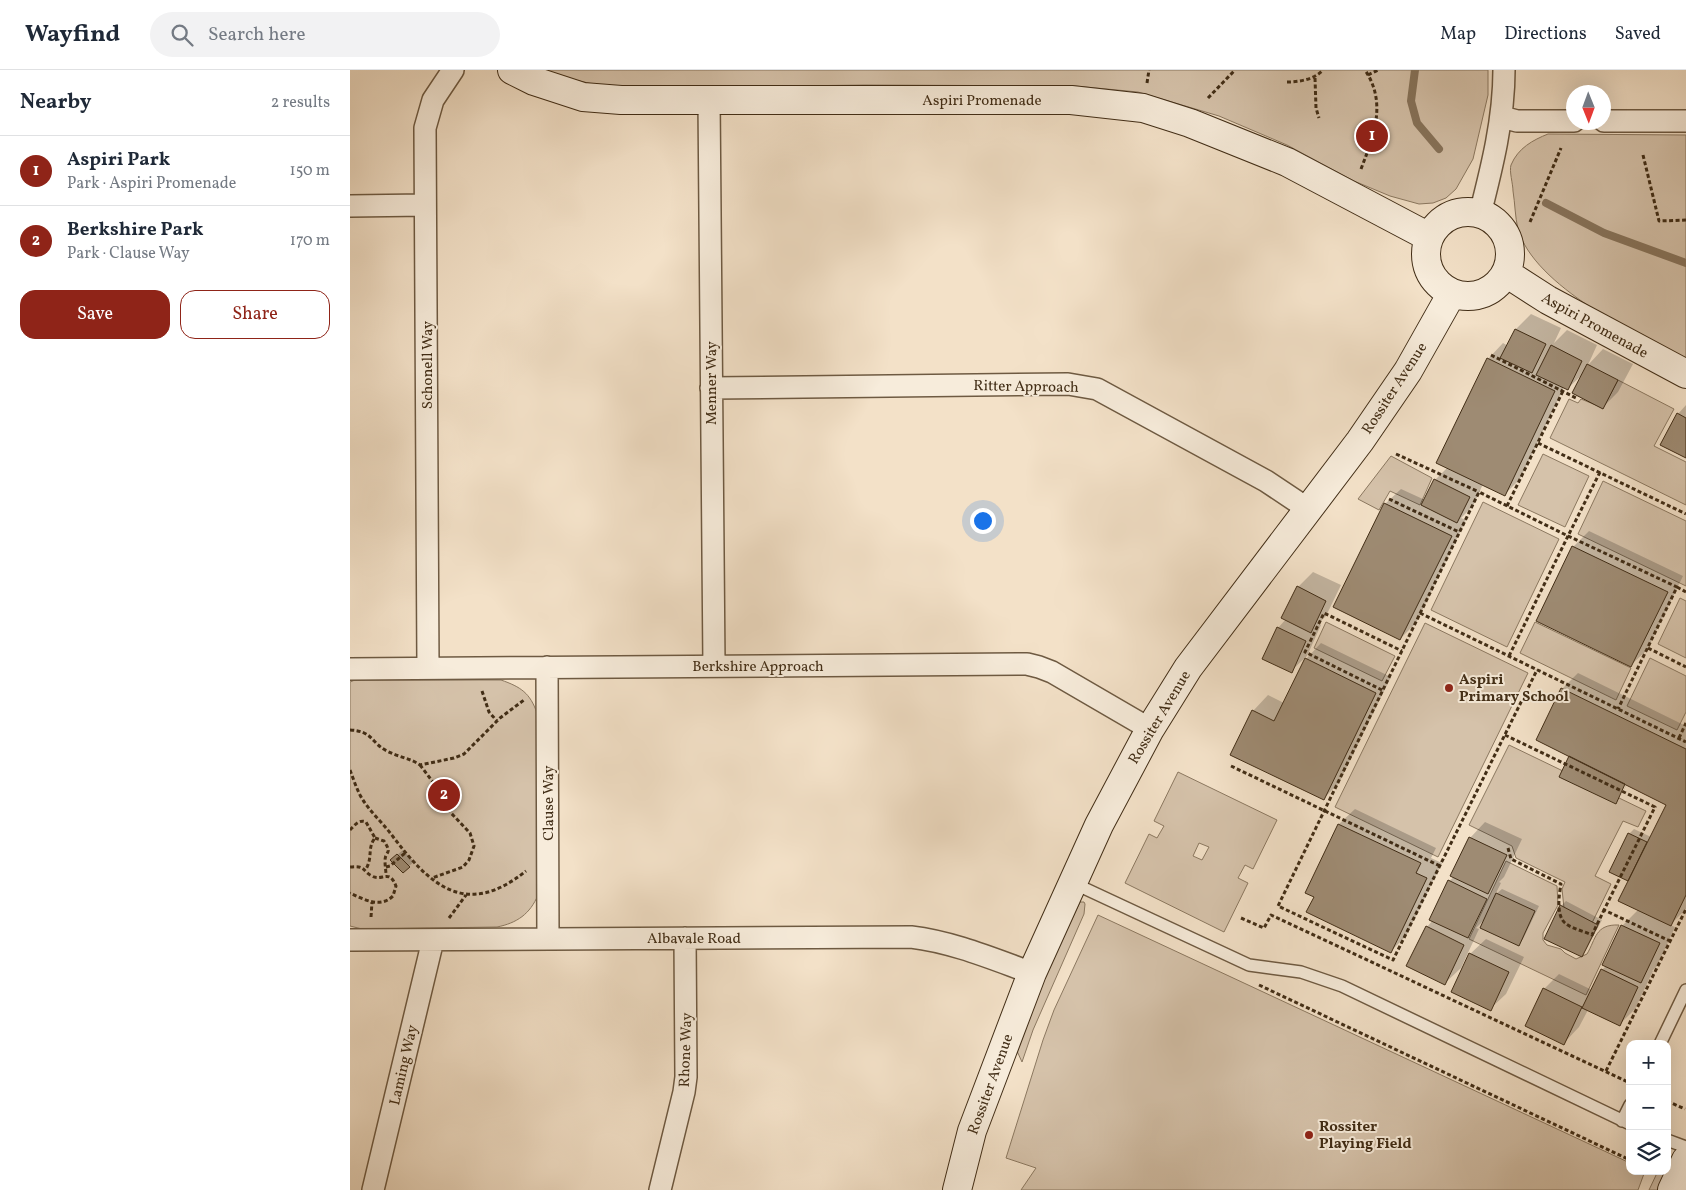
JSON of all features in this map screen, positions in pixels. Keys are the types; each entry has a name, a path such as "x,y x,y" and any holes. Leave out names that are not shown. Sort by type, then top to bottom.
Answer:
{"street":[{"name":"Schonell Way","path":"428,668 425,128 433,100 454,70"},
{"name":"Aspiri Promenade","path":"512,70 534,81 583,98 621,100 1071,100 1143,108 1190,123 1287,162 1429,237"},
{"path":"1480,214 1502,117 1504,70"},
{"name":"Menner Way","path":"708,99 714,666"},
{"path":"1502,117 1517,121 1566,122"},
{"path":"1611,121 1686,121"},
{"path":"350,206 425,206"},
{"path":"1468,212 1480,214 1494,221 1504,233 1510,253 1506,274 1492,289 1479,295 1466,297 1452,293 1436,282 1427,266 1425,256 1429,237 1444,219 1468,212"},
{"name":"Aspiri Promenade","path":"1506,274 1548,300 1686,374"},
{"name":"Rossiter Avenue","path":"957,1190 972,1130 1032,973 1099,825 1150,729 1188,668 1360,441 1408,371 1452,293"},
{"name":"Ritter Approach","path":"711,388 1068,384 1097,390 1266,481 1308,510"},
{"name":"Berkshire Approach","path":"350,669 1027,664 1052,672 1150,729"},
{"name":"Clause Way","path":"547,667 548,939"},
{"name":"Albavale Road","path":"350,940 912,937 928,939 974,952 1032,973"},
{"name":"Rhone Way","path":"660,1190 686,1077 685,938"},
{"name":"Laming Way","path":"373,1190 433,940"},
{"path":"1672,1190 1686,1160"}],"lane":[{"path":"1073,883 1249,965 1301,972 1342,986 1626,1123"},
{"path":"1662,1040 1686,990"},
{"path":"1671,1141 1686,1147"}],"path":[{"path":"1147,83 1149,70"},
{"path":"1208,98 1235,70"},
{"path":"1288,82 1315,78 1323,70"},
{"path":"1361,169 1374,135 1376,120 1375,90 1365,70"},
{"path":"1368,75 1378,70"},
{"path":"1315,78 1316,108 1320,118"},
{"path":"1530,222 1561,148"},
{"path":"1643,155 1659,221 1686,220"},
{"path":"1491,355 1578,399"},
{"path":"1507,506 1563,391"},
{"path":"1538,443 1686,514"},
{"path":"1396,454 1686,592"},
{"path":"1509,656 1600,472"},
{"path":"1479,492 1278,906 1393,960 1537,670"},
{"path":"1389,499 1460,532"},
{"path":"1618,709 1677,588"},
{"path":"1382,690 1305,652 1324,613 1402,651"},
{"path":"1420,613 1686,742"},
{"path":"1648,648 1686,667"},
{"path":"479,684 489,712 497,720"},
{"path":"420,766 464,754 497,720 527,699"},
{"path":"1679,738 1686,723"},
{"path":"350,730 368,734 386,750 412,760 420,766 436,786 451,813 470,833 474,846 470,860 463,867 432,878"},
{"path":"1505,734 1655,807 1592,935 1565,923 1560,915 1559,894 1561,884 1511,859 1508,848"},
{"path":"1231,766 1440,866"},
{"path":"350,770 360,795 367,806 405,853 448,890 466,895 481,894 503,886 517,878 548,853"},
{"path":"350,830 358,821 364,821 375,838 384,841 389,852 385,859 386,875"},
{"path":"365,869 371,858 371,845 375,838"},
{"path":"386,867 390,866 405,853"},
{"path":"350,867 355,866 365,869 372,876 378,878 386,875"},
{"path":"350,893 372,902 390,899 395,891 394,881 386,875"},
{"path":"447,923 466,895"},
{"path":"371,924 372,902"},
{"path":"1606,1071 1686,909"},
{"path":"1604,910 1670,941"},
{"path":"1242,918 1264,928 1271,915 1626,1081"},
{"path":"1252,982 1626,1158"},
{"path":"1671,1103 1685,1109"}],"shaded area":[{"path":"544,70 1488,70 1488,95 1473,159 1456,189 1446,198 1433,203 1419,204 1390,196 1354,181 1287,145 1219,116 1138,92 1075,86 865,85 643,88 593,84 561,77"},
{"path":"1548,134 1686,135 1686,361 1590,307 1565,289 1544,270 1528,250 1517,224 1511,165 1522,149"},
{"path":"1618,380 1674,409 1654,446 1686,462 1686,505 1550,438 1569,399 1578,403 1581,399 1603,408"},
{"path":"1543,454 1589,476 1565,527 1518,505"},
{"path":"1391,456 1432,478 1420,505 1390,491 1379,510 1358,499"},
{"path":"1603,481 1686,521 1686,586 1578,534"},
{"path":"1483,502 1559,539 1507,647 1431,610"},
{"path":"1680,598 1686,601 1686,658 1658,644"},
{"path":"1326,622 1395,656 1382,681 1314,648"},
{"path":"1535,622 1631,668 1616,700 1520,653"},
{"path":"1425,623 1528,673 1438,857 1335,807"},
{"path":"1650,658 1686,676 1686,712 1677,730 1627,706"},
{"path":"355,680 501,680 519,688 531,700 537,713 538,895 535,902 522,917 497,927 362,929 350,926 350,682"},
{"path":"1509,745 1646,811 1638,827 1623,821 1595,876 1611,884 1592,923 1564,908 1562,889 1565,882 1516,858 1512,846 1469,825"},
{"path":"1178,772 1277,820 1253,869 1245,865 1238,878 1248,883 1224,932 1125,883 1149,834 1157,838 1164,826 1154,821","holes":["1199,843 1209,847 1202,860 1193,856"]},
{"path":"1506,861 1557,886 1558,905 1543,933 1543,940 1547,945 1561,949 1576,959 1587,954 1601,930 1611,925 1619,925 1586,995 1469,939"},
{"path":"1080,902 1085,904 1084,914 1033,1030 1022,1062 1017,1051 1048,970"},
{"path":"1098,915 1626,1161 1626,1175 1644,1175 1638,1190 1021,1190 1036,1168 1006,1158 1054,1010"},
{"path":"1656,1175 1666,1175 1659,1190 1649,1190"}],"building":[{"path":"1515,329 1546,344 1532,373 1500,358"},
{"path":"1551,345 1582,361 1568,390 1536,375"},
{"path":"1487,358 1555,391 1505,496 1436,463"},
{"path":"1587,364 1618,380 1603,409 1572,393"},
{"path":"1677,413 1686,418 1686,458 1660,445"},
{"path":"1434,479 1470,497 1457,523 1421,505"},
{"path":"1384,503 1452,536 1400,640 1333,607"},
{"path":"1572,546 1668,592 1631,667 1536,621"},
{"path":"1297,586 1326,601 1311,633 1281,618"},
{"path":"1277,627 1306,641 1292,673 1262,659"},
{"path":"1305,658 1376,693 1324,800 1230,755 1252,710 1274,721"},
{"path":"1561,688 1686,749 1686,895 1671,926 1618,901 1666,805 1536,740"},
{"path":"1569,756 1625,784 1616,804 1559,777"},
{"path":"1338,824 1421,863 1416,873 1427,878 1391,953 1306,912 1314,897 1305,893"},
{"path":"1628,833 1647,842 1628,881 1609,872"},
{"path":"1469,837 1507,855 1488,894 1450,876"},
{"path":"397,854 410,867 403,873 390,860"},
{"path":"1448,880 1487,899 1468,938 1429,920"},
{"path":"1496,893 1535,911 1519,946 1480,928"},
{"path":"1560,905 1598,925 1582,957 1544,939"},
{"path":"1621,925 1660,943 1641,983 1602,965"},
{"path":"1426,926 1464,945 1445,985 1406,966"},
{"path":"1469,953 1509,972 1491,1011 1451,992"},
{"path":"1601,969 1638,987 1620,1026 1582,1008"},
{"path":"1543,988 1582,1007 1564,1045 1525,1026"}],"waterway":[{"path":"1415,70 1411,101 1417,123 1439,149"},
{"path":"1546,203 1604,233 1686,263"}],"place":[{"name":"Aspiri Park","path":"1372,136"},
{"name":"Aspiri Primary School","path":"1449,688"},
{"name":"Berkshire Park","path":"444,795"},
{"name":"Rossiter Playing Field","path":"1309,1135"}]}
